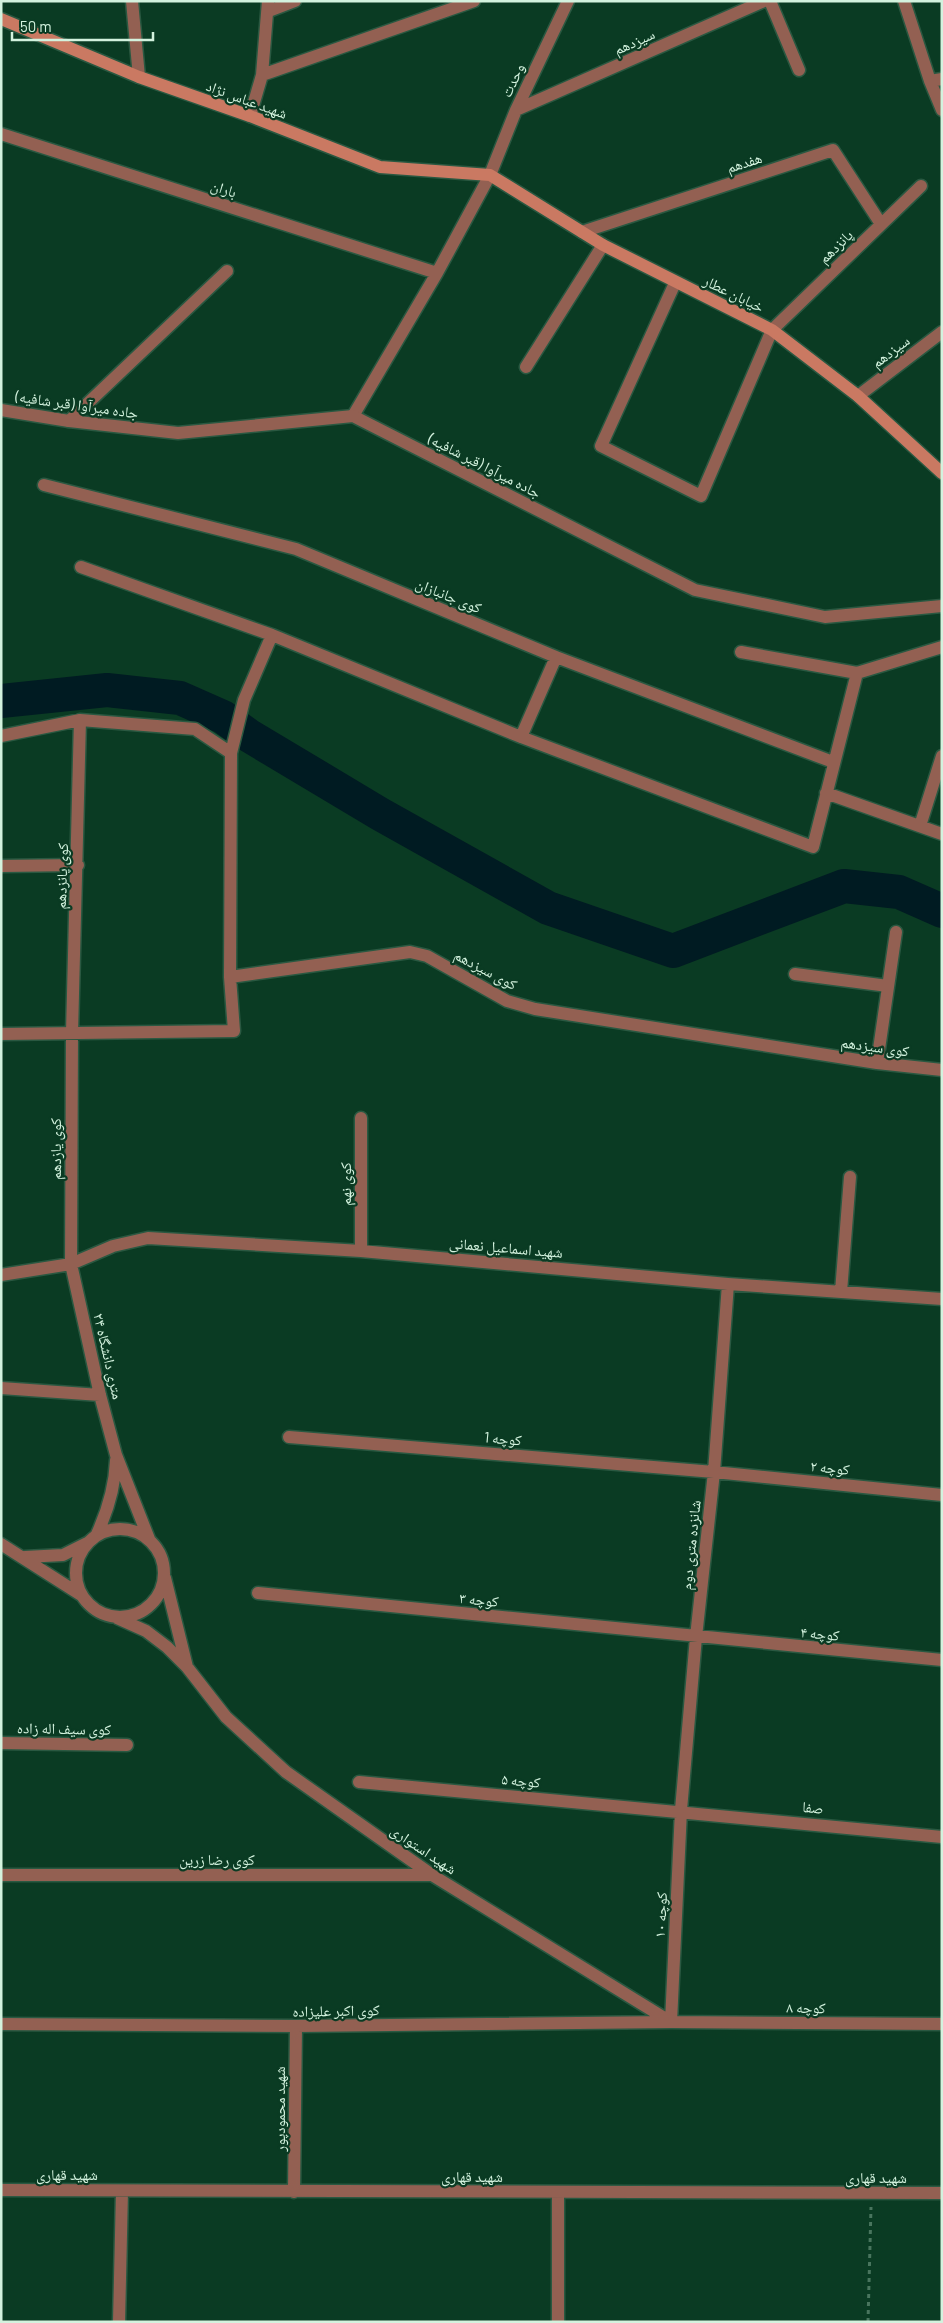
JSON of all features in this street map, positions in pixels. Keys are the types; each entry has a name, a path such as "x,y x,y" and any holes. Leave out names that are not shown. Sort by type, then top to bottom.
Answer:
{"main road":[{"name":"شهید عباس نژاد","path":"1,19 139,77 250,116 380,167 490,176"},
{"name":"خیابان عطار","path":"490,176 603,246 772,330 858,396 942,473"}],"street":[{"path":"132,1 139,77"},
{"path":"250,116 262,75 268,6 295,1"},
{"path":"262,75 474,1"},
{"name":"وحدت","path":"353,416 438,273 490,176 516,110 568,1"},
{"name":"سیزدهم","path":"516,110 764,1"},
{"path":"770,1 799,70"},
{"path":"904,1 936,80 942,110"},
{"name":"باران","path":"1,134 438,273"},
{"name":"هفدهم","path":"582,232 833,150 881,224"},
{"name":"پانزدهم","path":"772,330 921,186"},
{"path":"526,367 603,246"},
{"path":"69,421 228,271"},
{"path":"675,283 600,446 701,496 772,330"},
{"name":"سیزدهم","path":"858,396 942,332"},
{"name":"جاده میرآوا (قبر شافیه)","path":"1,410 69,421 178,433 353,416 695,590 825,617 942,606"},
{"name":"کوی جانبازان","path":"44,485 296,549 556,657 833,762"},
{"path":"81,567 272,635 521,737 813,847 857,673"},
{"path":"1,1034 234,1031 230,977 231,753 244,700 272,635"},
{"path":"741,652 857,673 942,647"},
{"path":"521,737 556,657"},
{"path":"1,736 80,720 195,729 231,753"},
{"name":"کوی پانزدهم","path":"72,1033 78,865 80,720"},
{"path":"920,826 942,756"},
{"path":"826,793 942,834"},
{"path":"1,866 78,865"},
{"path":"877,1064 896,932"},
{"name":"کوی سیزدهم","path":"230,977 410,952 427,956 506,1001 535,1009 877,1064 942,1070"},
{"path":"795,974 888,986"},
{"name":"کوی یازدهم","path":"72,1033 72,1264"},
{"name":"کوی نهم","path":"361,1118 361,1251"},
{"path":"841,1292 850,1176"},
{"name":"شهید اسماعیل نعمانی","path":"1,1275 72,1264 113,1246 148,1238 361,1251 728,1284 942,1299"},
{"name":"۲۴ متری دانشگاه","path":"72,1264 100,1395 116,1455 149,1539"},
{"name":"شانزده متری دوم","path":"681,1810 696,1637 714,1472 728,1284"},
{"path":"1,1388 100,1395"},
{"name":"کوچه 1","path":"289,1437 714,1472"},
{"name":"۲۴ متری دانشگاه","path":"97,1534 113,1489 116,1455"},
{"name":"کوچه ۲","path":"714,1472 942,1495"},
{"path":"1,1544 25,1557 81,1595 90,1606 103,1614 118,1618 132,1616 146,1610 159,1594 165,1575 160,1555 149,1539 137,1532 124,1528 110,1529 97,1534 86,1543 63,1555 25,1557"},
{"path":"81,1595 76,1581 75,1568 79,1554 86,1543"},
{"name":"شهید استواری","path":"165,1575 188,1667"},
{"name":"کوچه ۳","path":"258,1594 696,1637"},
{"name":"شهید استواری","path":"118,1618 146,1631 188,1667 226,1717 286,1772 432,1875 671,2022"},
{"name":"کوچه ۴","path":"696,1637 942,1660"},
{"name":"کوی سیف اله زاده","path":"1,1743 127,1745"},
{"name":"کوچه ۵","path":"359,1782 681,1810"},
{"name":"صفا","path":"681,1810 942,1836"},
{"name":"کوچه ۱۰","path":"671,2022 681,1810"},
{"name":"کوی رضا زرین","path":"1,1875 432,1875"},
{"name":"کوچه ۸","path":"671,2022 942,2024"},
{"name":"کوی اکبر علیزاده","path":"1,2024 296,2026 671,2022"},
{"name":"شهید محمودپور","path":"294,2192 296,2026"},
{"name":"شهید قهاری","path":"1,2190 942,2193"},
{"path":"119,2322 122,2191"},
{"path":"558,2192 558,2322"}],"path":[{"path":"868,2322 872,2194"}],"waterway":[{"path":"1,701 107,690 180,698 223,717 248,735 380,814 548,908 673,951 844,886 899,892 942,911"}]}
